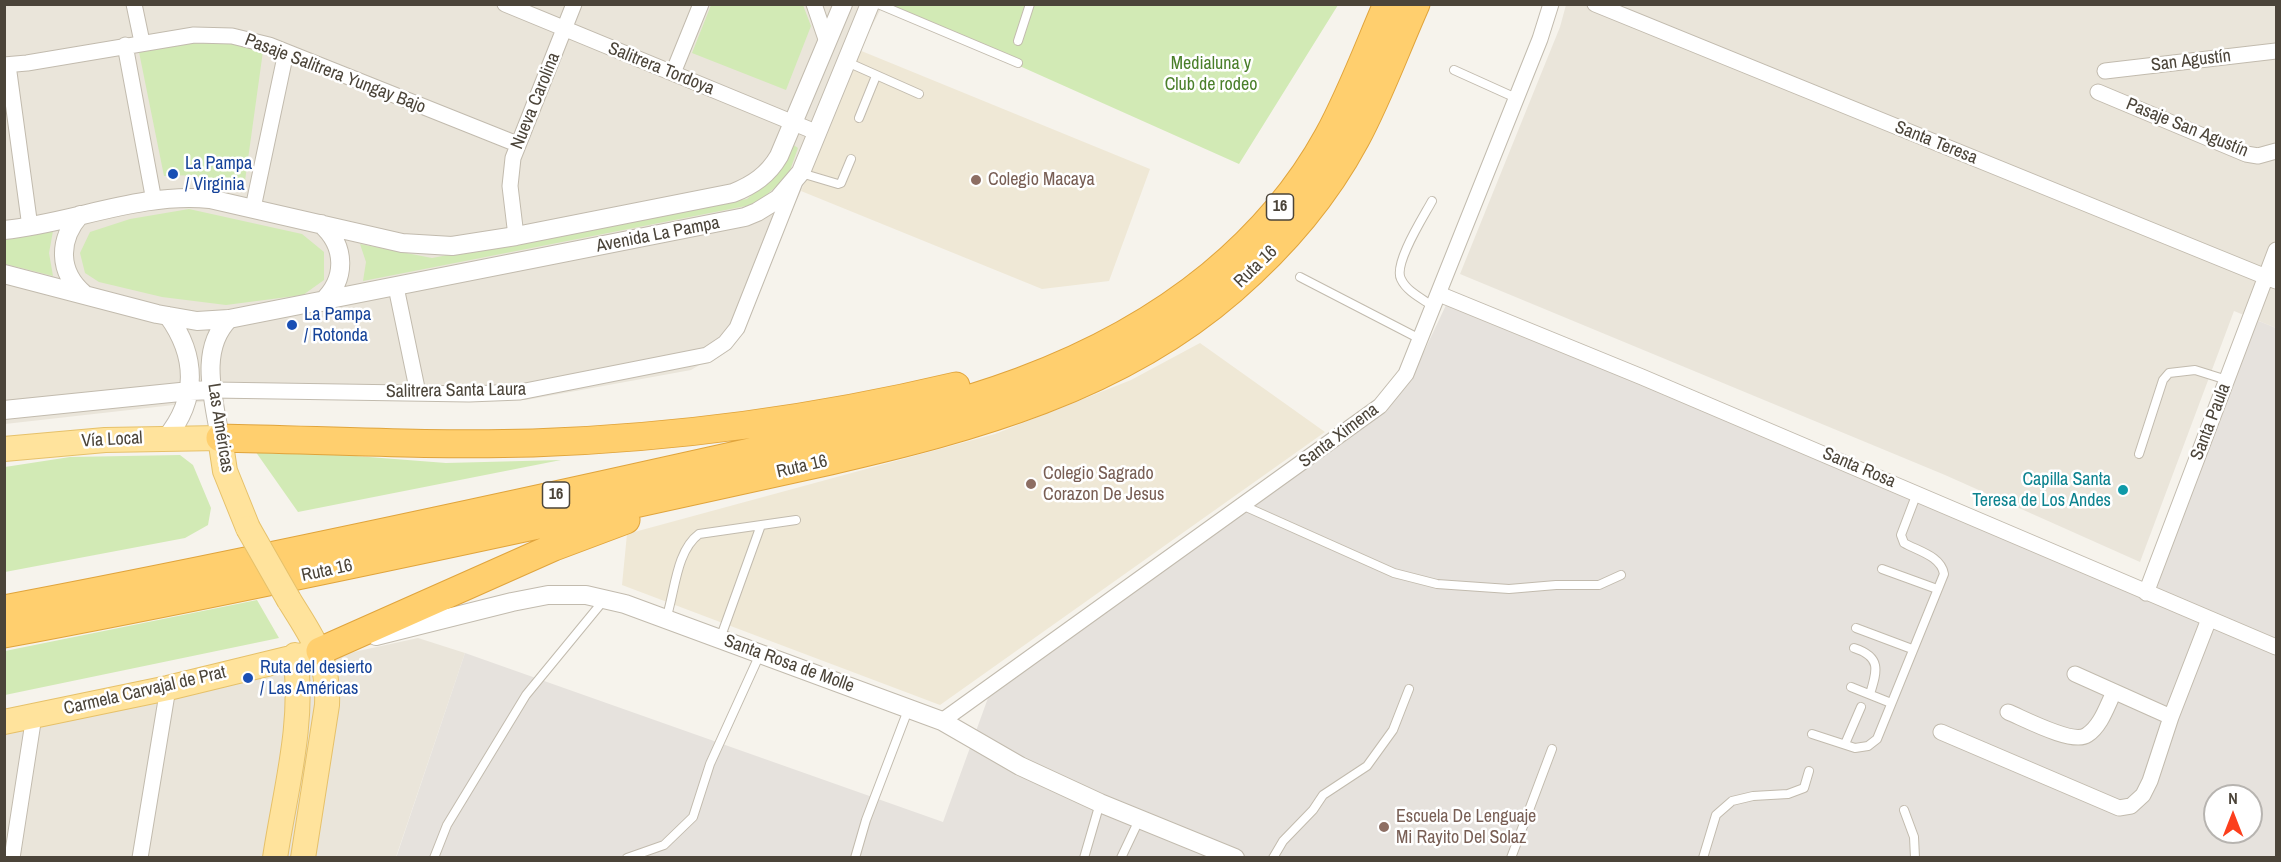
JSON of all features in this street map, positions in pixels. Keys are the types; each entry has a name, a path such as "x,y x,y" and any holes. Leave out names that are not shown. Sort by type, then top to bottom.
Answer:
{"highway":[{"name":"Ruta 16","path":"4,609 317,547 882,423 985,394 1100,349 1188,294 1239,251 1280,207 1311,165 1329,135 1387,4"},
{"name":"Ruta 16","path":"4,634 330,570 913,441 1019,410 1091,381 1164,341 1230,292 1260,265 1305,215 1338,170 1355,140 1416,4"},
{"path":"1383,78 1421,4"},
{"path":"220,438 531,443 700,432 767,423 933,392 1100,349"},
{"path":"308,653 570,541 629,519 770,474"}],"main road":[{"name":"Vía Local","path":"4,449 105,440 220,438"},
{"name":"Las Américas","path":"220,438 231,490 248,528 290,600 308,653"},
{"name":"Carmela Carvajal de Prat","path":"4,722 168,688 308,653"},
{"path":"275,858 298,711 298,676 308,653 326,672 327,705 303,858"}],"street":[{"path":"134,4 142,42"},
{"name":"Salitrera Tordoya","path":"505,4 818,133"},
{"name":"Nueva Carolina","path":"516,236 510,186 517,144 574,4"},
{"path":"673,73 701,4"},
{"path":"814,4 827,42"},
{"name":"Avenida La Pampa","path":"4,230 30,227 154,201 192,197 253,208 402,243 427,246 476,243 733,193 756,182 773,166 794,123 843,4"},
{"name":"Avenida La Pampa","path":"4,274 168,316 197,321 229,320 745,217 778,199 798,177 870,4"},
{"name":"Santa Ximena","path":"942,721 1380,406 1406,375 1551,4"},
{"name":"Santa Teresa","path":"1595,4 2272,279"},
{"name":"Pasaje Salitrera Yungay Bajo","path":"6,65 176,36 213,34 250,40 286,52 517,144"},
{"path":"124,45 154,201"},
{"name":"San Agustín","path":"2105,71 2277,51"},
{"path":"253,208 286,52"},
{"path":"6,65 30,227"},
{"name":"Pasaje San Agustín","path":"2098,92 2246,154 2258,156 2277,151"},
{"name":"Salitrera Santa Laura","path":"4,410 190,390 486,394 537,390 697,359 717,350 731,336 741,320 798,177"},
{"path":"80,216 67,233 63,255 71,280 84,294"},
{"path":"321,224 335,240 341,260 339,279 335,288 322,302"},
{"name":"Santa Paula","path":"2146,593 2227,380 2272,279 2277,250"},
{"path":"396,287 417,393"},
{"name":"Santa Rosa","path":"1436,300 1642,376 2277,647"},
{"name":"Las Américas","path":"166,438 182,415 190,390 186,350 176,327 168,316"},
{"name":"Las Américas","path":"220,438 210,364 212,347 218,332 229,320"},
{"name":"Santa Rosa de Molle","path":"308,653 531,598 566,594 606,598 942,721 1020,766 1100,804 1235,858"},
{"path":"1941,732 2119,808 2132,806 2143,795 2150,781 2171,717 2209,619"},
{"path":"2075,674 2171,717"},
{"path":"140,858 168,688"},
{"path":"2008,712 2063,735 2079,739 2088,735 2097,724 2114,692"},
{"path":"10,856 34,716"}],"lane":[{"path":"878,4 1018,63"},
{"path":"1018,41 1029,4"},
{"path":"847,62 919,94"},
{"path":"1454,70 1516,98"},
{"path":"859,118 876,76"},
{"path":"798,177 841,183 851,159"},
{"path":"1432,201 1402,259 1399,272 1401,280 1410,290 1436,300"},
{"path":"1300,277 1420,339"},
{"path":"2139,454 2163,380 2169,373 2195,370 2227,380"},
{"path":"1812,734 1855,748 1863,748 1877,739 1944,574 1942,565 1936,559 1904,543 1901,535 1917,493"},
{"path":"1244,506 1394,573 1437,584 1509,589 1556,585 1599,585 1621,574"},
{"path":"666,619 682,559 691,540 699,534 796,520"},
{"path":"720,639 761,525"},
{"path":"1882,569 1937,589"},
{"path":"434,858 447,825 526,694 606,598"},
{"path":"1856,628 1912,649"},
{"path":"1854,648 1868,652 1873,658 1875,677 1870,694"},
{"path":"627,858 664,844 693,817 710,764 760,654"},
{"path":"1851,687 1891,703"},
{"path":"1273,858 1283,841 1313,810 1323,795 1367,766 1393,730 1409,689"},
{"path":"1845,744 1861,707"},
{"path":"855,858 866,820 909,709"},
{"path":"1510,858 1552,749"},
{"path":"1703,858 1716,814 1732,801 1752,796 1788,794 1804,788 1809,771"},
{"path":"1084,858 1100,804"},
{"path":"1905,810 1914,837 1915,858"},
{"path":"1121,858 1139,819"}],"shaded area":[{"path":"4,5 883,5 859,50 801,191 728,348 691,370 526,400 227,399 5,424"},
{"path":"1566,5 2276,5 2276,328 2234,311 2140,562 1945,475 1460,274 1560,27"},
{"name":"Colegio Macaya","path":"859,50 1150,169 1109,281 1042,289 801,191"},
{"path":"1447,303 2149,591 2256,320 2276,328 2276,857 396,858 465,653 943,822 988,698 1396,391 1421,358"},
{"name":"Colegio Sagrado Corazon De Jesus","path":"1200,343 1325,432 940,705 622,585 627,534 995,434 1131,380"},
{"path":"418,638 465,653 396,857 5,857 4,728"}],"green space":[{"path":"711,5 803,5 811,26 786,90 692,53"},
{"name":"Medialuna y Club de rodeo","path":"883,5 1338,5 1239,164"},
{"path":"210,38 263,51 244,188 194,177 164,176 139,52 174,40"},
{"path":"792,144 798,148 788,176 756,204 363,281 366,262 360,244 432,258 747,199 781,170"},
{"path":"189,209 302,234 324,252 324,280 303,295 226,305 162,297 99,282 85,273 80,253 90,232 130,219"},
{"path":"53,231 49,253 53,276 5,264 4,240"},
{"path":"253,448 446,463 561,460 298,512"},
{"path":"180,455 193,465 211,508 208,525 185,538 5,572 5,467 70,457"},
{"path":"257,600 279,638 5,695 5,651"}],"place":[{"name":"La Pampa / Virginia","path":"173,174"},
{"name":"Colegio Macaya","path":"976,180"},
{"name":"La Pampa / Rotonda","path":"292,325"},
{"name":"Colegio Sagrado Corazon De Jesus","path":"1031,484"},
{"name":"Capilla Santa Teresa de Los Andes","path":"2123,490"},
{"name":"Ruta del desierto / Las Américas","path":"248,678"},
{"name":"Escuela De Lenguaje Mi Rayito Del Solaz","path":"1384,827"}]}
